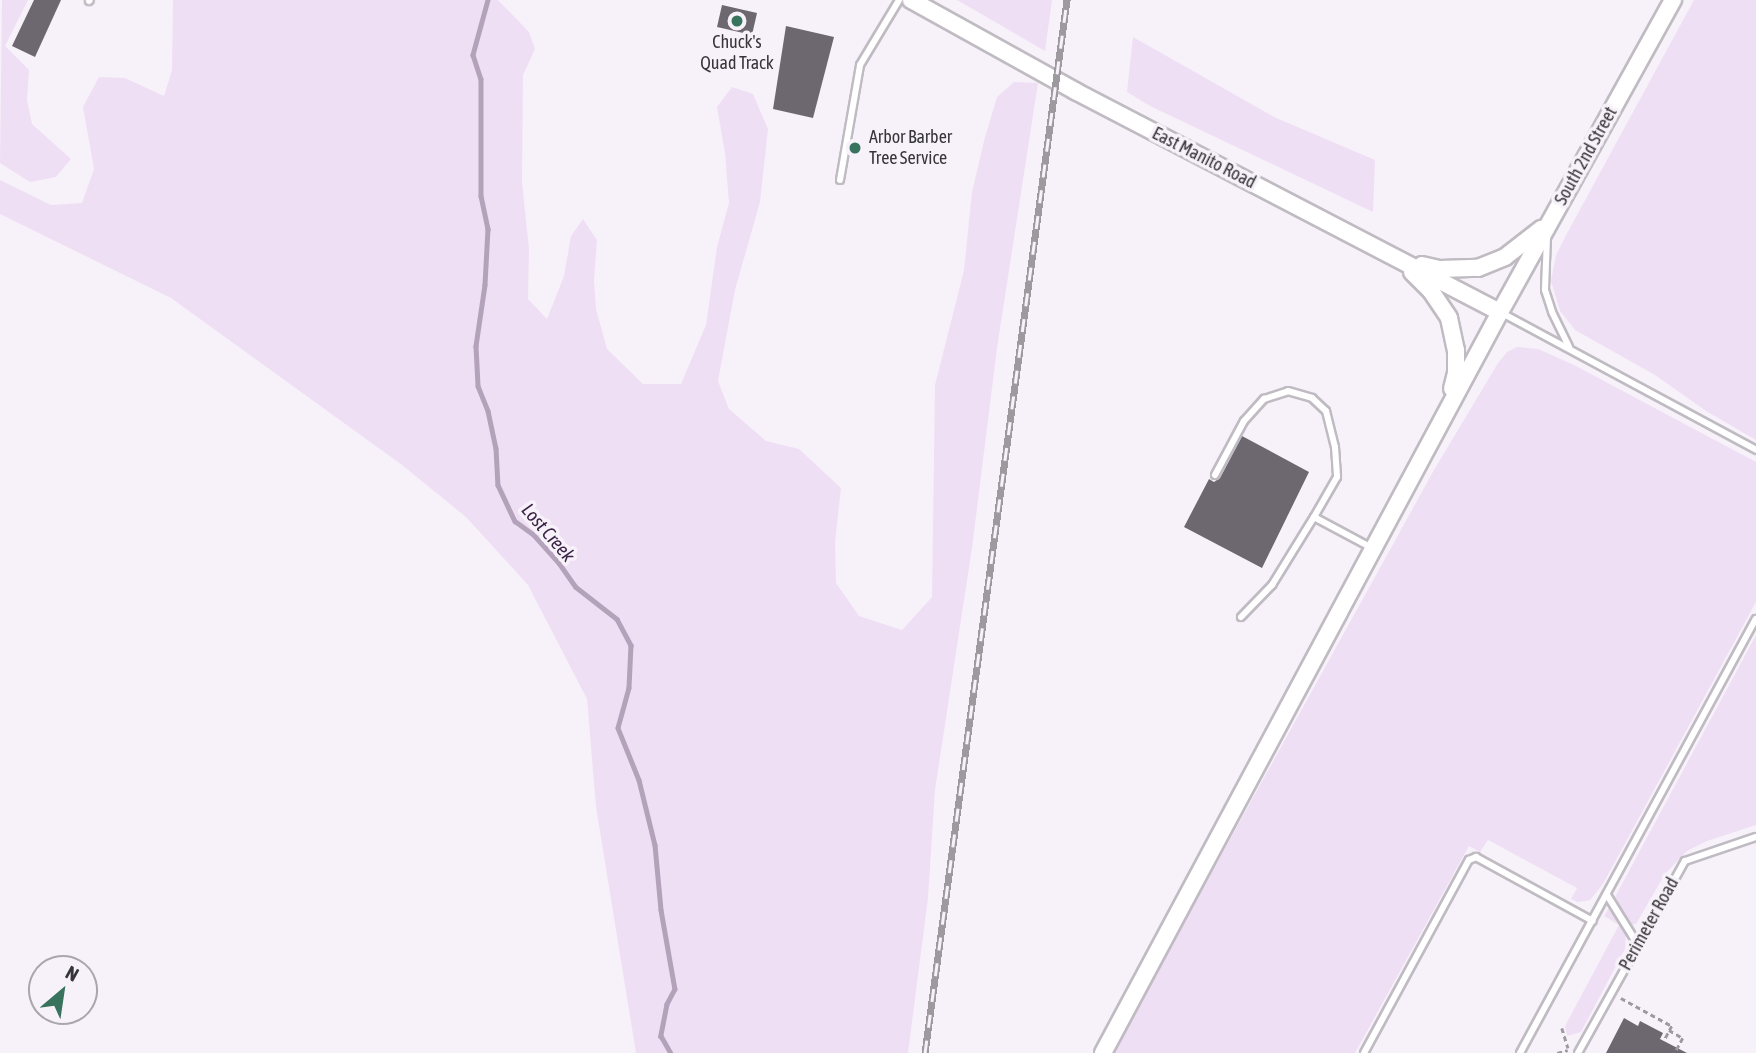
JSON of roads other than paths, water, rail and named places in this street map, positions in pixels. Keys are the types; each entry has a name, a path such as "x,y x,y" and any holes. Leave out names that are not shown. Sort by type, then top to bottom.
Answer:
{"main road":[{"name":"East Manito Road","path":"911,0 1075,91 1500,312"},
{"name":"South 2nd Street","path":"1445,416 1548,223 1673,0"},
{"path":"1397,259 1440,269 1478,268 1506,257 1548,223"},
{"path":"1102,1053 1445,416 1456,373 1456,350 1449,318 1431,291 1397,259"}],"lane":[{"path":"840,180 860,65 899,0"},
{"path":"1548,223 1545,290 1552,312 1570,349"},
{"path":"1500,312 1756,450"},
{"path":"1214,475 1244,421 1264,399 1288,391 1312,398 1326,411 1335,447 1337,477 1272,585 1241,617"},
{"path":"1314,517 1373,549"},
{"path":"1520,1053 1756,619"},
{"name":"Perimeter Road","path":"1572,1051 1685,861 1697,854 1756,836"},
{"path":"1364,1053 1469,860 1476,858 1593,921"},
{"path":"1608,895 1637,945"}],"waterway":[{"name":"Lost Creek","path":"488,0 473,55 481,79 481,196 488,229 485,285 476,346 478,386 488,411 496,448 498,485 515,521 533,534 576,587 617,619 631,645 629,688 618,728 639,780 655,845 661,910 675,989 667,1004 661,1036 671,1053"}],"railway":[{"path":"925,1053 1067,0"}],"place":[{"name":"Chuck's Quad Track","path":"737,21"},
{"name":"Arbor Barber Tree Service","path":"855,148"}]}
